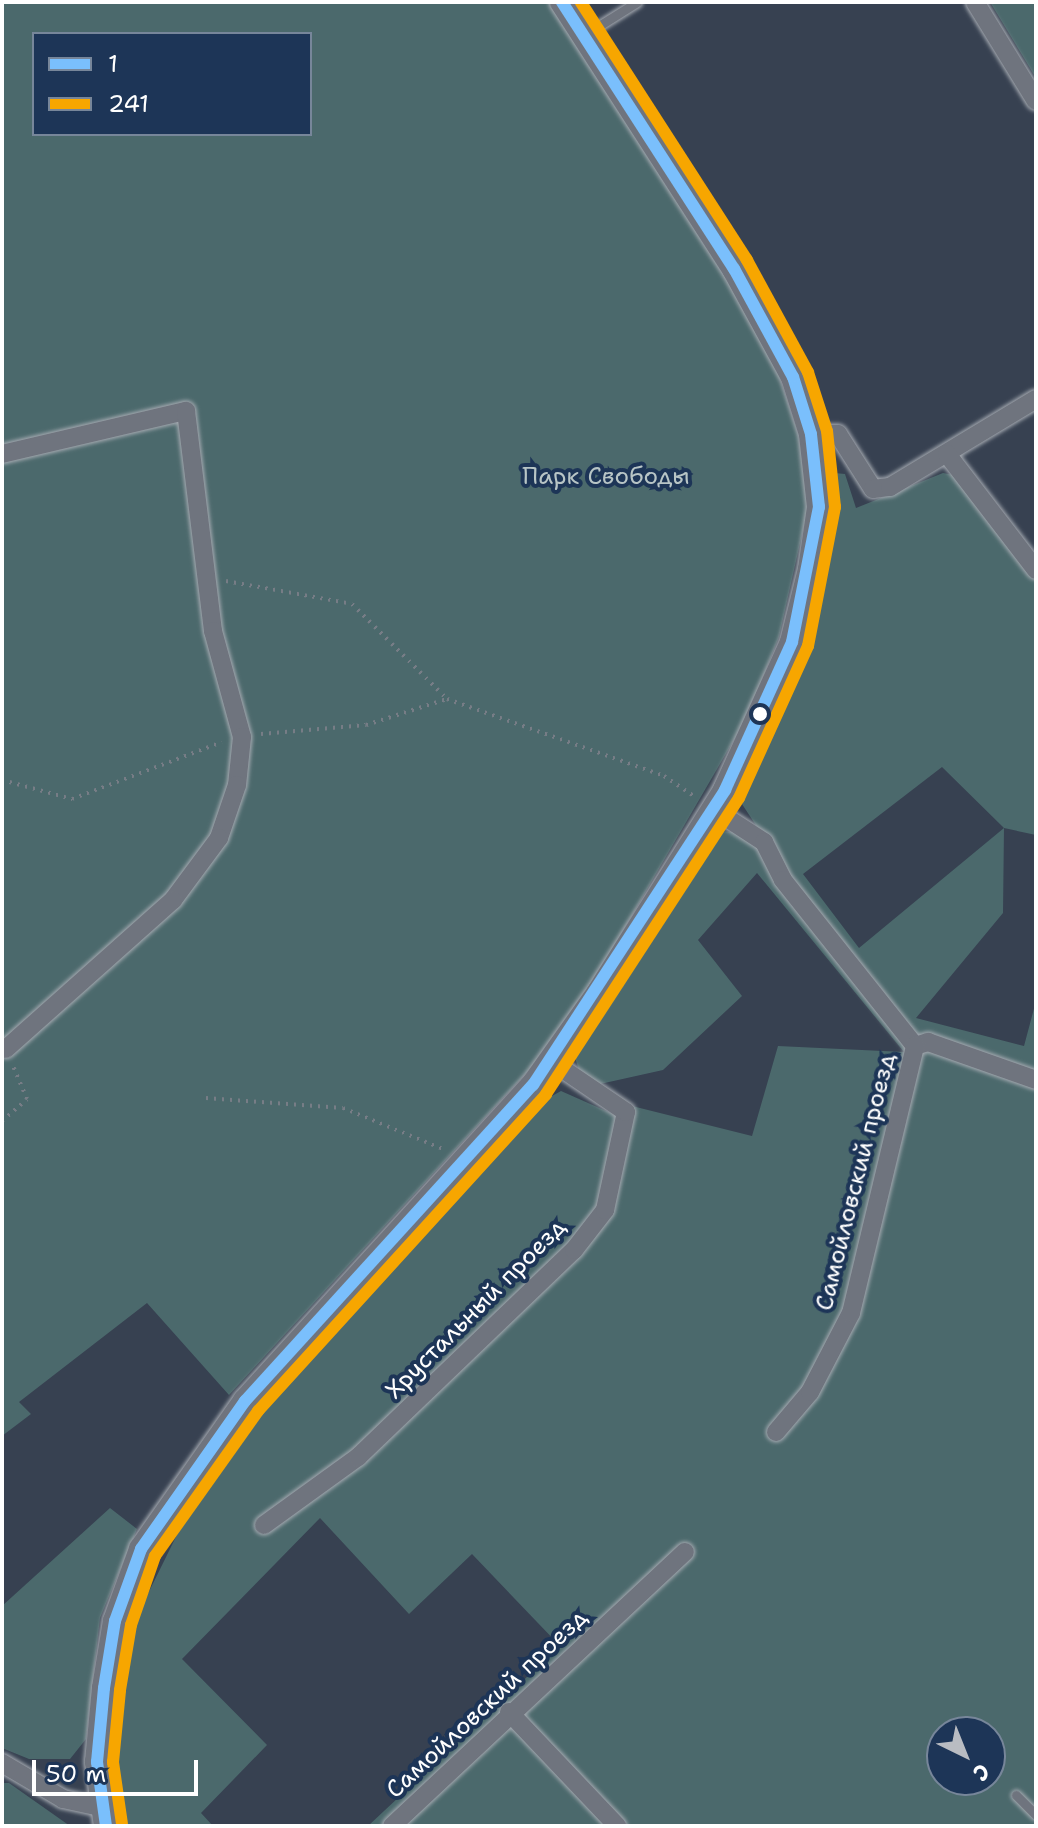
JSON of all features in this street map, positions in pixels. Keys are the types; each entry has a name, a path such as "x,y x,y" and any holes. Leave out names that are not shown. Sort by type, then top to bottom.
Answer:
{"main road":[{"path":"103,1816 104,1688 115,1621 141,1549 245,1401 467,1159 551,1061 713,809 792,642 819,507 811,434 793,377 734,269 562,2"}],"street":[{"path":"975,2 1036,101"},
{"path":"811,434 838,434 873,489 947,454 1036,399"},
{"path":"2,454 186,411 207,579 242,737 237,785 219,838 173,900 6,1049"},
{"path":"947,454 1036,570"},
{"name":"Самойловский проезд","path":"713,809 764,842 783,880 915,1046 851,1313 810,1392 776,1432"},
{"path":"915,1046 928,1042 1036,1080"},
{"name":"Хрустальный проезд","path":"264,1525 358,1457 574,1250 605,1210 626,1112 551,1061"},
{"name":"Самойловский проезд","path":"392,1826 509,1712 685,1552"},
{"path":"509,1712 617,1826"},
{"path":"2,1763 63,1799 103,1816"}],"lane":[{"path":"584,36 637,2"},
{"path":"1016,1795 1036,1815"}],"path":[{"path":"207,579 352,604 447,699 664,776 713,809"},
{"path":"2,1121 27,1099 6,1049"},
{"path":"206,1098 343,1108 467,1159"}],"green space":[{"name":"Парк Свободы","path":"2,2 550,2 727,273 778,373 798,434 809,503 779,637 745,721 589,989 538,1060 229,1395 147,1303 19,1402 31,1414 2,1436"},
{"path":"990,2 1036,2 1036,78"},
{"path":"835,473 845,474 856,508 943,473 969,478 1036,558 1036,835 1004,828 1003,913 916,1018 1024,1046 1036,1001 1036,1826 629,1826 618,1815 606,1826 368,1826 560,1646 472,1554 409,1614 320,1518 182,1659 267,1745 201,1813 213,1826 119,1826 111,1762 133,1624 201,1486 254,1412 543,1101 561,1091 613,1114 628,1105 752,1136 778,1046 904,1052 757,873 698,940 742,996 663,1070 600,1084 580,1073 574,1055 715,831 761,833 738,798 808,645 834,534","holes":["942,767 1004,828 859,948 803,874"]},
{"path":"110,1508 137,1529 100,1618 86,1739 70,1759 29,1759 2,1748 2,1606"},
{"path":"2,1783 9,1783 70,1826 2,1826"}],"transit line":[{"name":"1","path":"106,1826 97,1762 104,1688 115,1621 141,1549 245,1401 533,1085 725,790 792,642 819,507 811,434 793,377 734,269 562,2"},
{"name":"241","path":"122,1824 113,1762 120,1690 131,1625 155,1556 258,1411 546,1094 739,798 808,646 835,507 827,431 808,372 747,260 581,2"}]}
